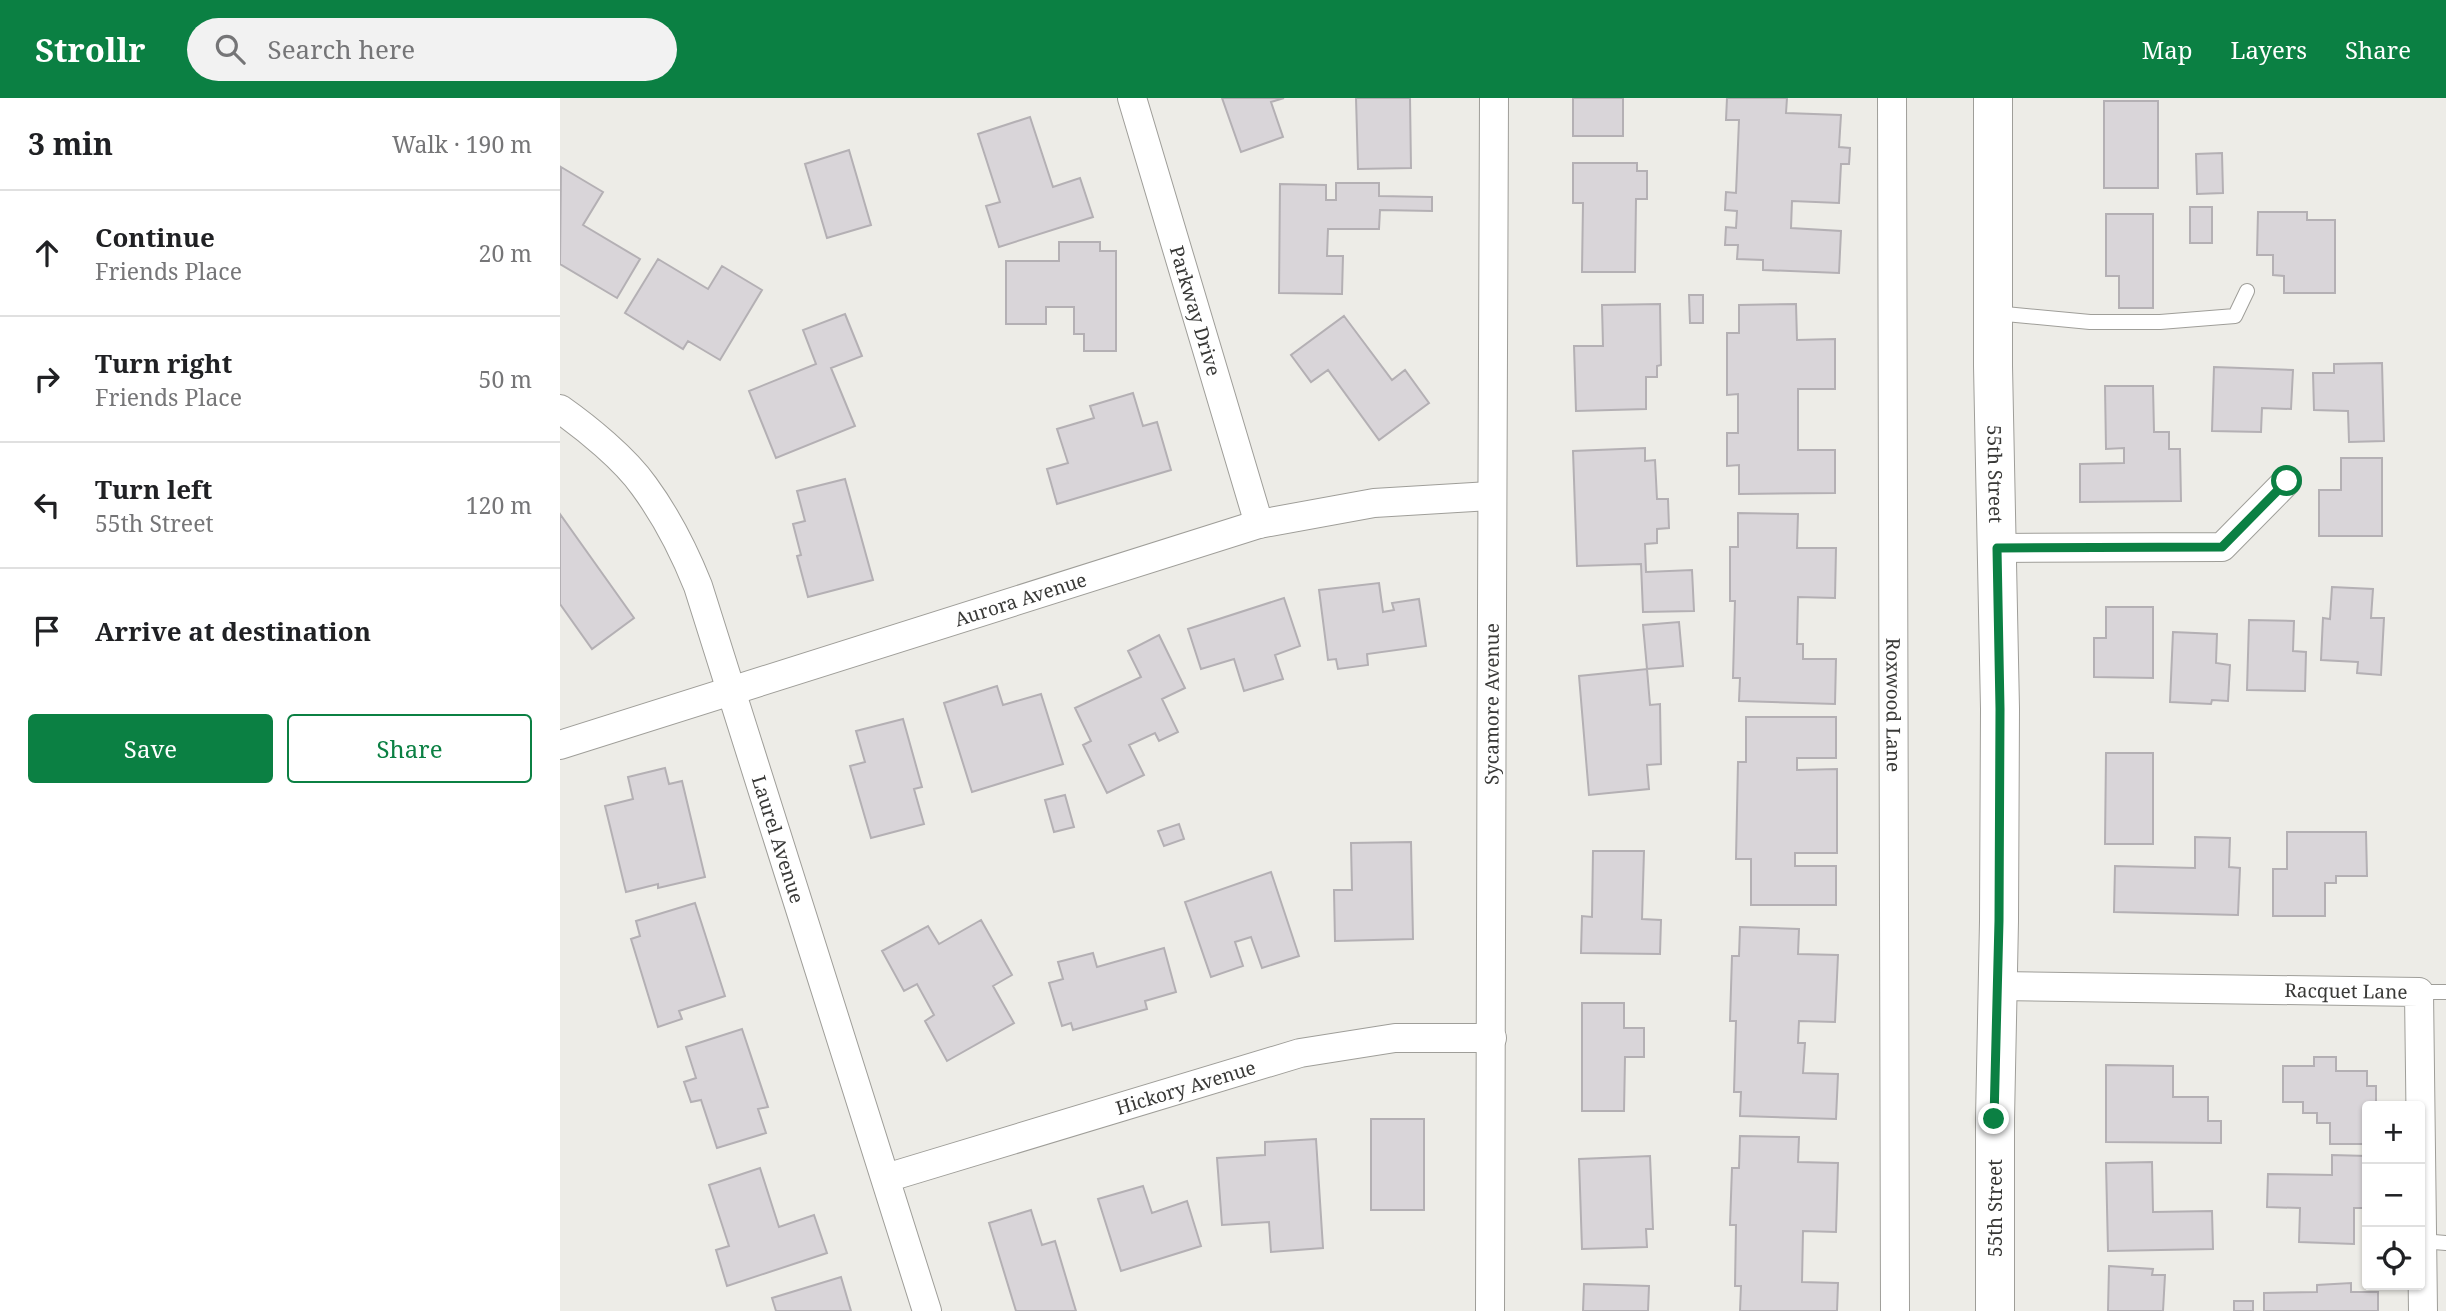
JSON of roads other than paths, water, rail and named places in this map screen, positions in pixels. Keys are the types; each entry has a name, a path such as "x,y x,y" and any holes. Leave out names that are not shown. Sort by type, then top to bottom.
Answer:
{"main road":[{"name":"55th Street","path":"1993,98 1993,313 2000,709 1994,1119 1995,1311"}],"street":[{"name":"Parkway Drive","path":"1132,98 1259,524"},
{"name":"Sycamore Avenue","path":"1490,1311 1490,496 1494,98"},
{"name":"Roxwood Lane","path":"1892,98 1895,1311"},
{"name":"Laurel Avenue","path":"560,409 588,429 643,484 683,550 698,586 927,1311"},
{"path":"1997,548 2222,547 2287,481"},
{"name":"Aurora Avenue","path":"560,745 1259,524 1374,503 1490,496"},
{"name":"Racquet Lane","path":"1997,986 2432,992 2434,1242 2423,1311"},
{"name":"Hickory Avenue","path":"886,1178 1300,1053 1395,1038 1492,1038"}],"lane":[{"path":"1993,313 2102,322 2160,322 2235,316 2247,292"}]}
